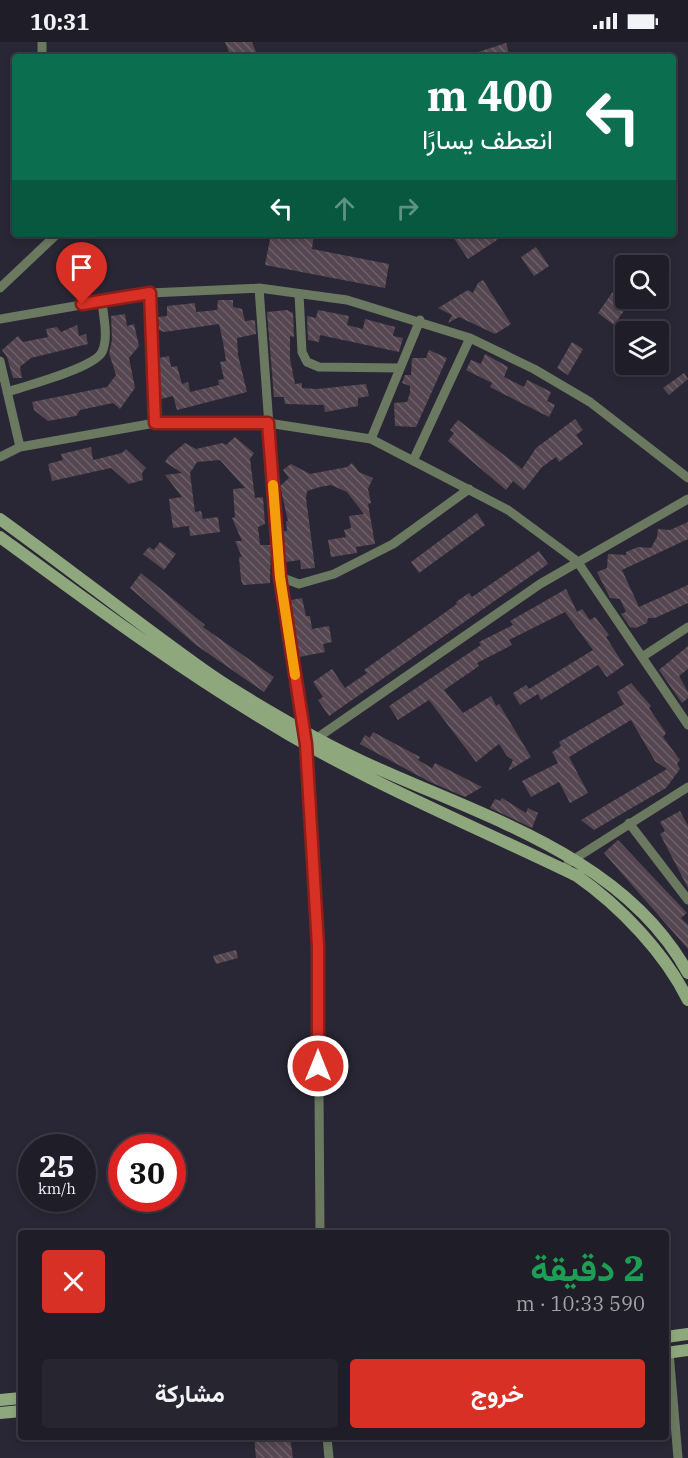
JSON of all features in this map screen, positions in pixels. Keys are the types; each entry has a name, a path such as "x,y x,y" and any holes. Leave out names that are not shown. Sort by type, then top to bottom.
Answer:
{"street":[{"path":"0,288 54,237"},
{"path":"259,288 280,577 309,738 318,946 320,1230"},
{"path":"0,319 150,293 259,288 347,300 420,320 470,338 534,369 590,402 688,478"},
{"path":"150,293 155,423"},
{"path":"299,294 302,352 307,362 318,367 400,368"},
{"path":"7,392 89,363 101,354 105,341 102,300"},
{"path":"371,439 420,320"},
{"path":"413,461 470,338"},
{"path":"1,368 20,447"},
{"path":"0,457 20,447 155,423 268,423 371,439 508,510 577,561 688,725"},
{"path":"280,577 299,584 334,574 393,544 469,489"},
{"path":"309,738 540,584 688,499"},
{"path":"0,519 213,676 379,784 561,868 601,893 634,925 688,1000"},
{"path":"0,537 141,641 309,738 574,858 604,879 641,911 668,940 688,973"},
{"path":"642,657 688,627"},
{"path":"561,868 688,787"},
{"path":"629,823 688,900"},
{"path":"669,1337 688,1334"},
{"path":"669,1353 688,1350"},
{"path":"669,1372 678,1458"},
{"path":"0,1400 18,1398"},
{"path":"0,1413 18,1411"},
{"path":"327,1440 329,1458"}],"building":[{"path":"225,42 252,42 257,54 230,54"},
{"path":"506,43 509,54 472,54"},
{"path":"270,237 314,237 312,249 389,264 385,288 265,265"},
{"path":"453,237 501,237 468,259"},
{"path":"536,247 549,266 534,276 521,257"},
{"path":"483,280 511,324 495,334 459,317 448,323 452,315 438,308 468,290 473,293 478,283"},
{"path":"614,290 615,309 625,309 614,325 598,313"},
{"path":"218,300 233,300 233,307 242,309 245,321 255,320 256,334 237,338 238,355 247,392 177,410 173,396 161,399 159,358 169,356 171,367 177,366 182,384 188,382 190,392 219,385 218,380 224,379 220,362 226,361 223,342 219,324 164,332 159,330 158,317 167,316 167,306 195,303 196,312 217,310"},
{"path":"287,310 293,313 294,337 290,336 290,359 295,384 302,383 302,388 317,389 366,384 369,396 358,398 358,406 325,412 324,405 285,404 284,397 274,397 267,312"},
{"path":"318,310 349,316 347,325 363,329 365,319 395,327 393,336 403,338 399,352 320,335 319,342 308,340 307,316 316,318"},
{"path":"125,314 127,326 134,324 139,346 129,358 135,388 120,409 113,403 80,410 76,416 48,421 34,410 32,402 107,387 116,375 109,353 112,340 111,316"},
{"path":"77,325 79,336 86,334 88,344 31,358 20,367 22,378 13,378 7,357 2,350 18,336 23,342 48,337 46,329 57,327 61,332"},
{"path":"572,342 583,349 568,375 557,368"},
{"path":"429,350 447,358 416,427 395,426 394,403 407,402 410,393 410,386 402,383 405,375 411,375 412,358 426,358"},
{"path":"485,354 508,367 504,377 524,387 527,380 551,392 547,401 555,405 549,417 490,387 492,383 466,370 471,360 481,364"},
{"path":"684,373 688,379 669,395 663,388"},
{"path":"575,419 583,430 576,435 583,444 559,462 556,457 542,467 524,490 513,481 506,490 448,441 454,433 450,430 458,420 522,469 536,448"},
{"path":"235,437 254,453 250,459 255,498 263,497 265,524 258,527 260,545 271,545 270,583 243,585 239,557 242,557 235,541 242,541 232,518 235,517 233,489 245,488 220,460 197,462 190,473 195,512 201,511 203,519 218,517 220,532 190,536 189,526 173,528 169,499 182,497 165,475 182,473 165,462 168,457 185,443 196,449 222,443 226,445"},
{"path":"91,447 93,460 122,453 126,449 146,468 142,473 143,480 129,484 111,468 52,481 48,464 63,460 61,454"},
{"path":"352,463 359,472 373,478 368,489 371,503 368,504 375,544 356,547 357,553 331,557 328,540 346,537 344,530 351,528 349,516 364,514 347,492 331,485 320,487 307,491 306,498 315,568 301,569 300,560 286,562 283,531 287,531 286,521 288,521 280,486 289,478 283,470 291,464 310,474 347,467"},
{"path":"477,513 485,525 419,573 411,562"},
{"path":"688,522 688,539 622,570 639,607 688,585 688,603 655,618 648,618 647,623 636,628 630,627 621,614 626,612 620,599 610,598 597,572 607,568 608,554 626,555 626,552 638,547 651,548 657,537 658,529 670,530"},
{"path":"160,542 176,554 164,570 143,554 149,547 154,550"},
{"path":"539,551 548,564 329,716 318,700 323,697 313,682 332,669 345,688 367,673 364,670 457,604 456,602 469,593 472,597"},
{"path":"141,573 205,625 203,627 274,677 264,692 196,645 130,588"},
{"path":"566,589 577,612 582,609 590,620 595,617 609,635 606,637 624,665 607,677 598,665 541,700 538,694 520,705 513,693 526,685 529,689 593,650 565,612 509,640 512,645 477,663 479,666 444,690 463,713 491,696 496,706 499,704 531,757 508,771 513,760 507,756 499,744 476,762 429,700 398,720 389,706 481,645 479,642 513,625 510,621"},
{"path":"302,598 306,616 310,616 312,629 329,626 332,642 323,644 325,652 299,657 291,600"},
{"path":"688,646 688,669 679,676 688,692 688,698 682,703 659,670"},
{"path":"631,683 651,706 649,708 666,733 663,737 680,760 677,764 680,769 666,788 594,830 581,820 667,769 655,761 631,720 569,757 588,793 570,803 559,782 531,797 522,781 558,763 552,752 561,746 559,742 624,704 617,692"},
{"path":"373,732 420,757 418,760 432,768 435,763 482,787 465,797 428,781 360,744 365,735 370,738"},
{"path":"502,798 526,813 528,808 538,813 532,828 490,808 495,799 500,801"},
{"path":"680,811 688,826 688,888 660,834 665,831 660,822"},
{"path":"618,840 687,913 681,918 688,925 688,949 604,853"},
{"path":"236,950 238,958 216,964 213,956"},
{"path":"254,1440 290,1440 293,1458 256,1458"}],"slow traffic":[{"path":"273,485 280,577 295,675"}],"route":[{"path":"82,304 150,293 155,423 268,423 280,577 306,744 318,946 318,1066"}]}
